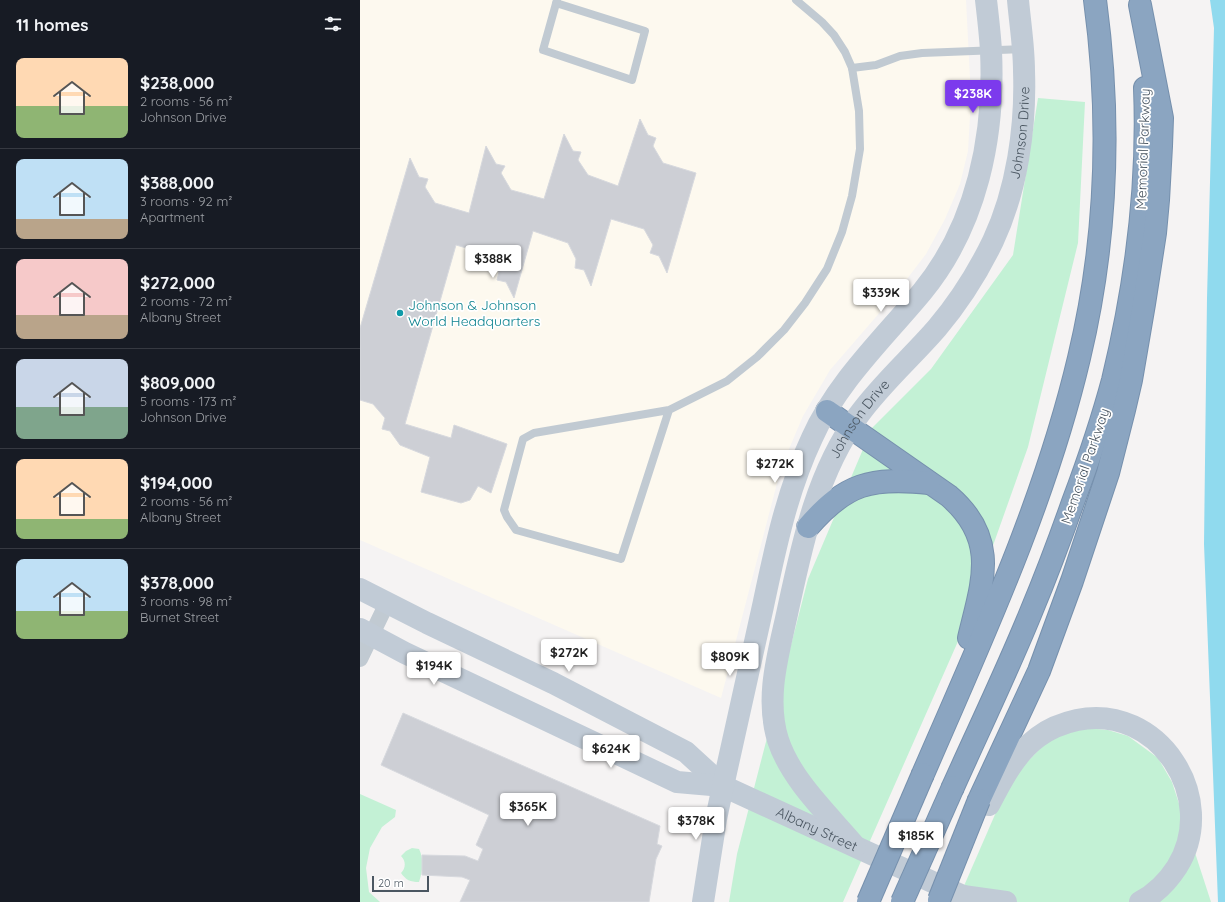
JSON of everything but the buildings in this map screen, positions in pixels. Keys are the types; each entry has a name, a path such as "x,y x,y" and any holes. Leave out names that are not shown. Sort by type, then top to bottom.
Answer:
{"highway":[{"path":"868,902 954,704 1008,574 1037,498 1061,425 1079,358 1092,292 1101,219 1104,149 1102,72 1095,0"},
{"path":"939,901 984,802 1039,670 1072,581 1108,472 1124,410 1144,304 1154,240 1161,146 1162,118 1140,2"},
{"name":"Memorial Parkway","path":"902,902 1016,647 1043,582 1090,454 1115,368 1127,313 1132,281 1138,241 1144,179 1146,109 1140,2"},
{"path":"827,411 949,496 966,512 978,534 984,571 980,595 954,704"},
{"path":"808,527 829,505 848,491 860,486 886,480 930,483"}],"street":[{"name":"Johnson Drive","path":"703,902 716,819 769,577 790,494 805,452 816,429 849,377 934,277 953,247 972,201 984,156 991,100 991,50 986,0"},
{"name":"Johnson Drive","path":"855,846 801,783 782,752 773,714 772,700 774,674 798,562 825,473 850,427 878,391 935,330 954,306 976,273 994,239 1005,209 1011,189 1022,130 1025,89 1018,0"},
{"name":"Albany Street","path":"360,589 553,683 686,752 723,786 969,899 1006,902"},
{"path":"360,659 366,632 387,602"},
{"name":"Albany Street","path":"366,632 405,653 677,782 723,786"},
{"path":"984,802 1024,751 1037,737 1061,724 1088,718 1102,718 1118,721 1132,726 1146,734 1159,744 1178,768 1186,783 1190,798 1192,817 1187,846 1182,859 1166,882 1140,902"}],"lane":[{"path":"669,410 621,559 516,530 506,517 504,510 523,439 534,433 669,410 727,381 757,357 784,330 805,304 827,269 842,232 852,196 860,150 859,111 852,68 845,52 834,35 813,14 796,0"},
{"path":"556,2 645,31 632,80 543,50 556,2"},
{"path":"852,68 876,65 900,56 922,53 1023,49"}],"shaded area":[{"path":"360,0 966,0 971,98 968,151 960,184 945,219 926,254 894,296 830,370 803,416 781,468 721,698 360,540"}],"green space":[{"path":"1038,98 1085,102 1078,243 1028,447 963,630 843,902 729,902 737,854 808,579 872,428 931,369 1013,255"},
{"path":"1086,728 1108,730 1128,736 1158,758 1172,782 1211,902 957,902 1010,780 1050,738"},
{"path":"360,794 396,810 395,817 382,827 370,848 366,868 369,892 380,902 360,902"},
{"path":"412,848 419,849 422,857 422,869 419,882 408,880 401,873 405,864 401,856"}],"water":[{"path":"1210,0 1225,0 1225,902 1218,902 1204,544 1207,298 1214,28"}],"place":[{"name":"Johnson & Johnson World Headquarters","path":"400,313"}]}
